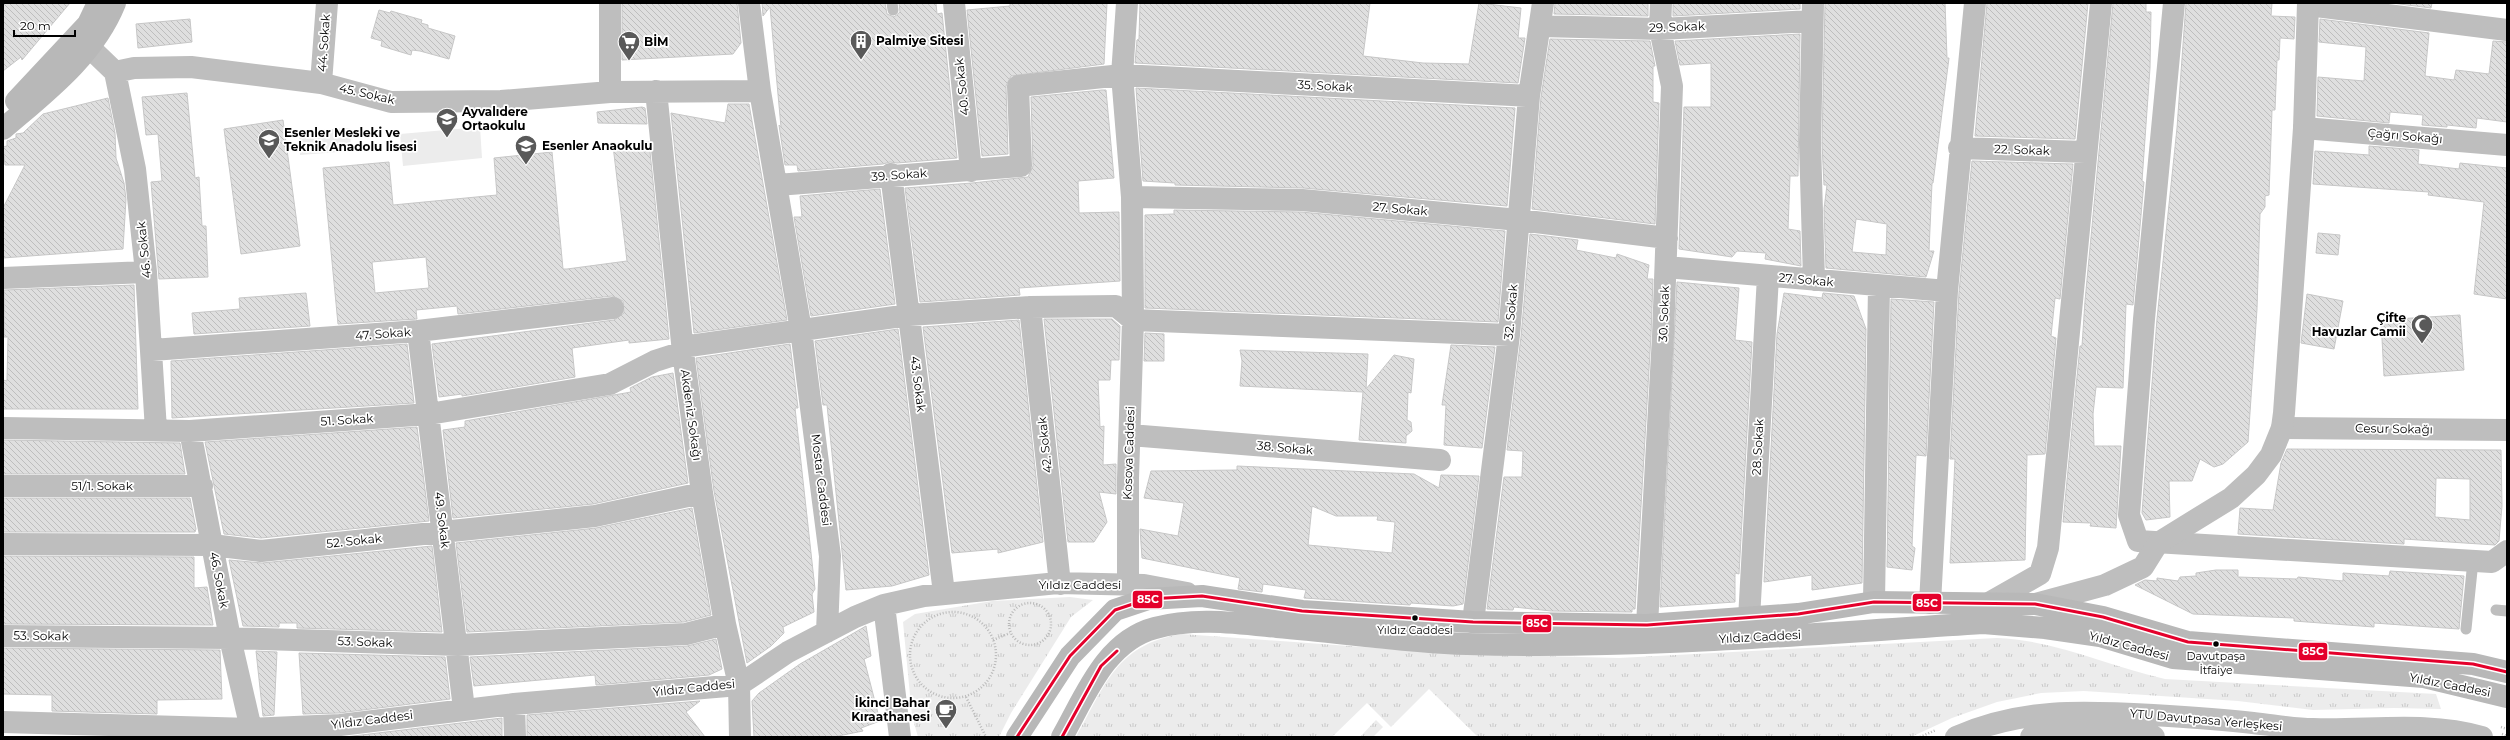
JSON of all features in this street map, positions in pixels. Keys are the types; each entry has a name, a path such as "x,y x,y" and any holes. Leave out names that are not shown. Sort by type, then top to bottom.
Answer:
{"main road":[{"path":"3,112 88,24 98,3"},
{"path":"3,129 69,72 90,48 108,20 116,3"},
{"path":"1017,737 1070,656 1115,610 1148,599 1202,596"},
{"name":"Yıldız Caddesi","path":"1202,596 1302,611 1473,622 1647,625 1749,619 1798,614 1874,602 2035,604 2103,616 2188,642 2474,664 2507,672"},
{"name":"Yıldız Caddesi","path":"1062,737 1101,666 1128,641 1153,628 1181,623 1223,622 1464,644 1581,646 1983,623 2045,628 2100,636 2173,658 2424,677 2507,697"}],"street":[{"name":"44. Sokak","path":"321,83 327,3"},
{"path":"610,3 610,92"},
{"name":"Mostar Caddesi","path":"749,3 760,91 802,330 830,556 827,632"},
{"name":"40. Sokak","path":"954,3 970,171"},
{"name":"Kosova Caddesi","path":"1127,3 1122,75 1132,197 1133,320 1128,478 1128,585"},
{"name":"32. Sokak","path":"1473,622 1509,335 1529,96 1541,26 1543,3"},
{"name":"30. Sokak","path":"1647,625 1666,267 1672,86 1660,29 1661,3"},
{"path":"1930,603 1947,291 1959,148 1975,3"},
{"path":"1987,604 2040,574 2048,548 2085,152 2101,3"},
{"path":"2174,3 2144,319 2129,515 2138,540 2158,543 2492,562 2507,551"},
{"path":"2035,604 2105,585 2143,567 2158,543 2231,498 2256,475 2271,455 2282,428 2304,128 2308,4 2507,30"},
{"path":"1813,12 1810,143 1814,280"},
{"name":"29. Sokak","path":"1541,26 1660,29 1813,12"},
{"path":"90,48 115,72"},
{"name":"45. Sokak","path":"115,72 134,68 191,67 321,83 391,102 501,101 610,92 760,91"},
{"name":"46. Sokak","path":"115,72 135,169 146,272 156,430"},
{"name":"35. Sokak","path":"1022,166 1018,86 1122,75 1529,96"},
{"name":"Akdeniz Sokağı","path":"656,91 682,350 702,493 725,624 739,685 740,737"},
{"name":"Çağrı Sokağı","path":"2304,128 2507,145"},
{"name":"22. Sokak","path":"1959,148 2085,152"},
{"name":"39. Sokak","path":"777,185 891,174 970,171 1022,166"},
{"name":"43. Sokak","path":"891,174 944,593"},
{"name":"27. Sokak","path":"1132,197 1302,200 1519,220 1667,238"},
{"name":"27. Sokak","path":"1666,267 1947,291"},
{"path":"3,278 146,272"},
{"name":"28. Sokak","path":"1749,619 1768,276"},
{"path":"1874,602 1879,286"},
{"name":"51. Sokak","path":"3,428 190,431 429,414 610,384 655,361 682,350 909,314 1030,307 1116,306 1133,320"},
{"name":"42. Sokak","path":"1030,307 1060,584"},
{"name":"47. Sokak","path":"152,350 418,331 613,308"},
{"path":"1133,320 1509,335"},
{"name":"49. Sokak","path":"418,331 458,645 464,709"},
{"name":"Cesur Sokağı","path":"2282,428 2507,430"},
{"name":"46. Sokak","path":"190,431 202,486 230,638 251,729"},
{"name":"38. Sokak","path":"1130,435 1440,460"},
{"name":"51/1. Sokak","path":"3,486 202,486"},
{"name":"52. Sokak","path":"3,544 212,545 261,551 595,516 702,493"},
{"name":"Yıldız Caddesi","path":"3,722 251,729 281,732 464,709 739,685 788,652 855,617 884,605 944,593 1060,584 1144,585 1202,596"},
{"path":"884,605 900,737"},
{"name":"53. Sokak","path":"3,636 230,638 458,645 686,634 725,624"},
{"path":"514,704 515,737"},
{"name":"YTU Davutpasa Yerleşkesi","path":"1956,737 2002,721 2043,712 2084,711 2236,721 2311,729 2394,727 2438,729 2482,737"},
{"name":"YTU Davutpasa Yerleşkesi","path":"2031,737 2084,732 2154,737"}],"lane":[{"path":"2466,629 2473,561"}],"path":[{"path":"1028,602 1042,606 1050,617 1052,624 1047,637 1034,645 1020,643 1010,633 1008,626 1011,613 1022,604 1028,602"},
{"path":"954,612 975,618 986,628 993,640 996,654 994,668 988,680 978,690 966,697 952,699 938,696 926,690 917,680 911,667 909,652 913,638 921,625 933,616 954,612"},
{"path":"993,640 1010,633"},
{"path":"966,697 986,737"}],"green space":[{"path":"480,127 482,158 403,166 400,134"},
{"path":"350,128 351,151 300,155 299,131"},
{"path":"1070,597 1093,600 1071,617 1011,713 999,737 918,737 912,716 903,622 915,614 992,601"},
{"path":"1182,634 1460,654 1619,658 1997,638 2040,643 2061,648 2144,674 2165,679 2436,694 2441,709 2394,708 2313,710 2238,701 2084,691 2041,693 1997,702 1952,718 1911,737 1478,737 1429,689 1391,727 1367,703 1332,737 1076,737 1105,685 1115,670 1127,658 1142,647 1160,639"},
{"path":"1376,720 1383,727 1373,737 1360,737"}],"building":[{"path":"3,3 70,3 22,60 21,57 3,71"},
{"path":"622,3 737,3 741,43 733,54 622,60"},
{"path":"762,3 885,3 887,14 894,17 900,12 899,3 936,3 937,14 942,13 957,158 897,163 890,162 883,164 798,171 797,165 785,165 779,125 781,127 770,7 763,16"},
{"path":"1010,3 1107,3 1104,64 1011,76 1006,86 1008,154 982,156 967,10 1010,6"},
{"path":"1140,3 1370,3 1363,56 1423,63 1469,64 1479,3 1521,8 1518,38 1525,38 1518,83 1135,63 1137,40 1139,39"},
{"path":"1555,3 1648,3 1648,16 1554,14"},
{"path":"1673,3 1800,3 1800,9 1673,16"},
{"path":"1825,3 1945,3 1947,58 1949,58 1932,183 1929,251 1934,251 1926,277 1826,268 1824,209 1827,185 1824,185 1822,143","holes":["1856,219 1887,224 1886,255 1852,252"]},
{"path":"1987,3 2088,3 2075,139 1975,136"},
{"path":"2113,3 2146,3 2146,12 2151,12 2150,68 2142,181 2144,182 2133,305 2126,304 2123,388 2096,387 2093,414 2094,446 2121,446 2116,528 2090,526 2091,523 2063,522 2080,346 2082,346"},
{"path":"2186,3 2272,3 2271,16 2295,17 2294,39 2280,38 2279,60 2277,60 2275,110 2272,110 2269,195 2265,196 2265,207 2260,214 2257,309 2248,442 2223,464 2214,467 2200,459 2192,481 2169,481 2170,517 2146,520 2142,513 2157,319 2177,128"},
{"path":"2392,3 2432,3 2431,8"},
{"path":"379,10 390,13 391,11 422,20 421,23 428,25 428,28 455,36 449,59 412,50 411,55 381,46 382,41 371,38"},
{"path":"190,19 192,42 138,48 136,24"},
{"path":"2320,19 2429,33 2425,76 2454,80 2456,70 2489,74 2493,41 2507,42 2507,122 2477,118 2476,128 2447,125 2447,127 2422,125 2423,115 2390,112 2389,123 2317,116 2318,77 2364,81 2366,47 2319,42"},
{"path":"1800,34 1798,176 1790,176 1788,229 1800,231 1801,266 1765,259 1766,253 1737,251 1732,257 1679,249 1684,107 1711,107 1711,63 1680,65 1675,41"},
{"path":"1550,39 1650,41 1655,66 1653,66 1653,102 1659,103 1655,224 1532,209 1541,97"},
{"path":"1136,88 1515,108 1507,206 1303,188 1175,185 1175,183 1143,181"},
{"path":"1106,90 1114,178 1078,181 1079,213 1119,212 1120,281 1019,288 1020,295 920,302 905,188 1028,177 1033,166 1031,97"},
{"path":"187,93 195,178 199,177 202,226 206,226 208,277 159,279 151,182 162,181 158,134 146,135 142,97"},
{"path":"108,98 115,133 116,158 124,183 126,199 123,249 3,258 3,208 25,165 5,165 3,147 7,146 7,141 16,138 16,134 23,133 43,114"},
{"path":"728,104 749,104 787,320 694,333 671,113 725,123"},
{"path":"642,107 645,108 647,124 598,123 597,112"},
{"path":"283,120 300,246 241,254 224,129"},
{"path":"649,142 669,339 629,343 629,340 572,348 575,377 462,396 462,394 439,397 432,344 614,320 624,313 623,301 612,296 458,314 457,306 416,310 417,319 338,324 323,168 389,162 393,205 497,195 494,158 552,152 563,269 567,269 627,261 613,146","holes":["426,257 429,288 375,293 372,262"]},
{"path":"2369,146 2419,150 2418,164 2459,169 2460,163 2507,168 2507,299 2474,294 2484,202 2428,195 2429,192 2313,184 2315,151 2369,155"},
{"path":"1972,161 2073,164 2060,299 2055,298 2051,336 2056,338 2045,454 2027,455 2025,560 1950,563 1955,459 1950,459 1959,292"},
{"path":"880,189 895,304 811,316 794,217 802,217 800,196"},
{"path":"1174,210 1301,212 1505,231 1498,322 1145,308 1145,215 1174,214"},
{"path":"2318,233 2340,235 2338,255 2316,253"},
{"path":"1530,234 1578,240 1576,250 1616,258 1617,254 1649,265 1647,279 1653,279 1635,609 1632,609 1632,612 1551,611 1514,607 1513,610 1487,609 1504,477 1522,477 1523,451 1507,450 1521,337"},
{"path":"1677,282 1739,288 1735,340 1752,342 1739,574 1735,573 1735,602 1660,607"},
{"path":"134,285 138,409 3,409 3,380 7,381 8,337 4,337 4,290"},
{"path":"306,293 310,326 194,334 192,313 240,309 239,298"},
{"path":"1784,293 1822,298 1823,293 1854,296 1866,329 1862,583 1812,590 1812,575 1764,582 1777,334"},
{"path":"2307,294 2343,301 2334,349 2301,343"},
{"path":"1891,299 1934,302 1926,456 1916,455 1912,546 1915,548 1912,570 1887,567"},
{"name":"Çifte Havuzlar Camii","path":"2460,315 2464,370 2384,376 2381,320"},
{"path":"1044,319 1112,319 1120,326 1119,360 1111,360 1110,380 1098,380 1100,427 1104,426 1103,465 1116,464 1116,494 1099,492 1107,522 1094,542 1068,542"},
{"path":"1019,320 1043,542 998,553 998,549 952,553 923,327"},
{"path":"898,329 929,575 892,586 846,590 827,405 823,405 815,341"},
{"path":"1145,333 1164,334 1164,361 1144,361"},
{"path":"407,344 414,403 172,418 171,361"},
{"path":"790,344 798,408 795,408 815,589 812,594 814,612 783,627 784,633 771,646 747,663 714,491 696,358"},
{"path":"1451,345 1495,347 1482,448 1444,445 1446,405 1442,405"},
{"path":"1240,350 1368,354 1366,389 1394,355 1414,359 1411,393 1408,392 1407,420 1411,422 1412,431 1406,436 1406,443 1359,440 1363,392 1240,386 1242,361"},
{"path":"673,373 688,483 593,504 453,518 443,430 465,427 465,421 631,392 630,388 652,377"},
{"path":"417,427 429,521 261,538 224,534 205,442"},
{"path":"3,440 180,443 185,474 3,474"},
{"path":"2287,449 2501,450 2502,506 2499,541 2495,545 2404,539 2404,544 2238,534 2240,508 2273,510 2281,463","holes":["2436,478 2470,479 2470,520 2435,517"]},
{"path":"1237,466 1414,474 1439,488 1441,475 1479,476 1463,604 1453,606 1411,603 1410,605 1304,598 1306,590 1263,584 1262,592 1238,589 1240,578 1142,558 1140,529 1178,536 1184,503 1144,498 1151,471 1237,470","holes":["1312,506 1336,516 1378,516 1377,520 1395,522 1392,553 1308,545"]},
{"path":"3,498 190,498 196,529 195,532 3,532"},
{"path":"692,508 711,615 684,622 467,632 456,543 596,528"},
{"path":"432,546 442,632 297,628 297,623 279,623 279,627 243,626 229,560 262,563"},
{"path":"3,556 194,557 194,588 207,587 213,625 3,624"},
{"path":"2216,570 2238,570 2238,577 2297,579 2298,577 2343,581 2343,573 2389,576 2390,571 2464,576 2459,629 2374,623 2374,627 2294,621 2294,618 2193,614 2135,585 2145,580 2157,581 2157,578 2178,581 2180,577 2196,576 2196,573"},
{"path":"866,626 871,656 864,659 880,721 861,728 863,731 833,737 754,737 752,701 759,693 800,664"},
{"path":"716,639 722,669 709,675 596,685 595,675 474,686 470,657 687,646"},
{"path":"3,648 220,650 222,699 157,700 157,714 52,711 52,695 3,694"},
{"path":"256,651 277,652 274,715 263,716"},
{"path":"299,653 445,657 450,699 339,713 303,714"},
{"path":"700,701 686,712 705,737 527,737 527,715"},
{"path":"502,718 502,737 345,737"}],"transit line":[{"name":"85C","path":"1017,737 1070,656 1115,610 1148,599 1202,596 1302,611 1473,622 1647,625 1798,614 1874,602 2035,604 2103,617 2188,642 2473,664 2507,672"},
{"name":"85C","path":"1062,737 1101,666 1117,651"}],"place":[{"name":"Palmiye Sitesi","path":"861,60"},
{"name":"BİM","path":"629,62"},
{"name":"Ayvalıdere Ortaokulu","path":"447,138"},
{"name":"Esenler Mesleki ve Teknik Anadolu lisesi","path":"269,160"},
{"name":"Esenler Anaokulu","path":"526,166"},
{"name":"Çifte Havuzlar Camii","path":"2422,344"},
{"name":"Yıldız Caddesi","path":"1415,618"},
{"name":"Davutpaşa İtfaiye","path":"2216,644"},
{"name":"İkinci Bahar Kıraathanesi","path":"946,730"}]}
